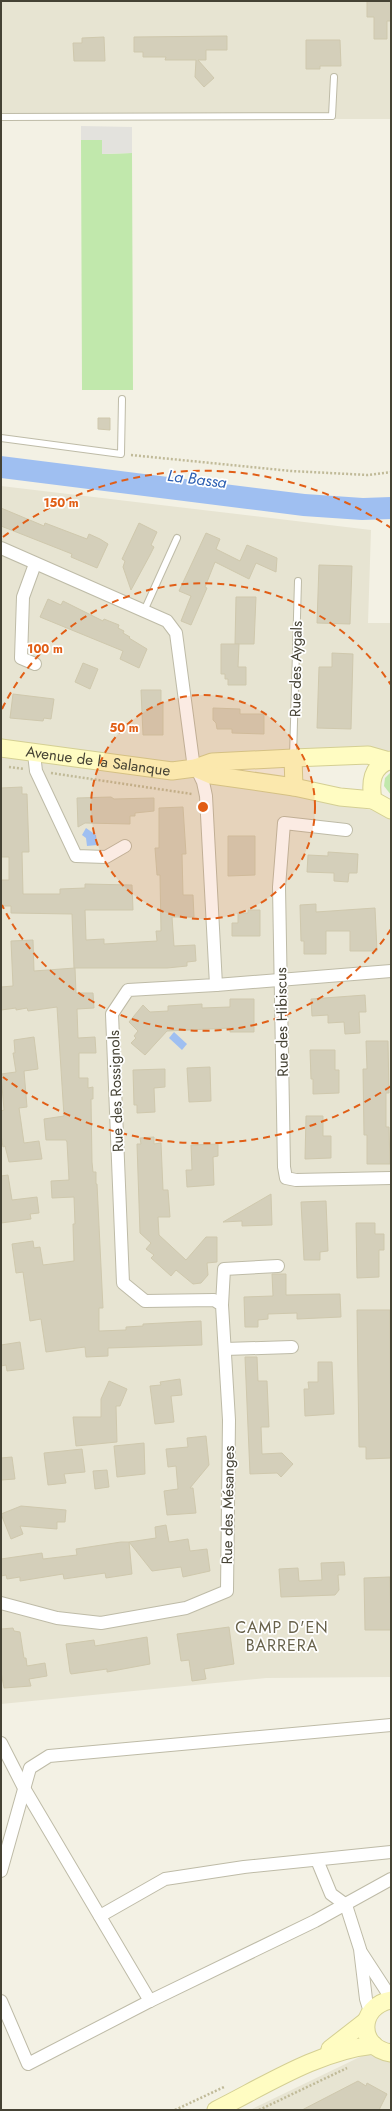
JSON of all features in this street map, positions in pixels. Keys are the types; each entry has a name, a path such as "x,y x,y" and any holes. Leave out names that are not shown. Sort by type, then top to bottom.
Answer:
{"street":[{"path":"1,548 167,621 176,633 195,768 203,782 206,796 216,985 391,971"},
{"path":"35,564 23,597 21,658 35,664"},
{"name":"Avenue de la Salanque","path":"1,748 34,754 172,771 195,768 212,762 368,756 390,760"},
{"path":"34,754 36,771 76,856 106,857 125,846"},
{"path":"294,758 294,787"},
{"path":"390,760 378,767 372,776 370,787 373,800 391,810"},
{"name":"Avenue de la Salanque","path":"195,768 211,775 294,787 340,797 373,800"},
{"name":"Rue des Hibiscus","path":"346,830 284,823 279,887 284,1167 286,1178 296,1180 391,1178"},
{"name":"Rue des Rossignols","path":"216,985 128,990 112,1014 123,1283 146,1301 214,1300 222,1305"},
{"path":"278,1266 224,1269 222,1305 225,1349 292,1347"},
{"name":"Rue des Mésanges","path":"1,1603 57,1618 101,1623 186,1608 227,1591 229,1420 225,1349"},
{"path":"1,1871 30,1768 49,1756 391,1725"},
{"path":"1,1743 24,1788 150,2001"},
{"path":"100,1916 165,1880 244,1867 391,1852"},
{"path":"317,1860 331,1894 346,1905 360,1949 368,2017 366,2030 374,2045 379,2049 391,2053"},
{"path":"1,2001 28,2064 150,2001 240,1959 346,1905 391,1879"},
{"path":"306,2065 368,2017 375,2006 391,1999 360,1949"},
{"path":"216,2110 306,2065 351,2048 374,2045"}],"lane":[{"path":"1,117 332,116 334,77"},
{"path":"1,438 121,454 122,399"},
{"path":"144,611 177,538"},
{"name":"Rue des Aygals","path":"294,758 298,581"}],"path":[{"path":"121,454 291,471 368,475 391,472"},
{"path":"8,766 206,796"},
{"path":"260,2110 349,2067"},
{"path":"176,2110 224,2086"}],"shaded area":[{"path":"1,1 391,1 391,119 1,119"},
{"path":"81,126 132,127 132,153 102,154 102,140 81,140"},
{"path":"1,486 371,530 368,623 391,623 391,752 216,757 216,782 382,812 391,816 391,1677 266,1678 1,1704"},
{"path":"391,2042 391,2110 250,2110"}],"green space":[{"path":"81,140 102,140 102,154 132,153 133,390 82,390"},
{"path":"391,772 391,795 384,786 385,778"}],"water":[{"path":"1,456 305,494 363,498 391,497 391,519 362,520 303,516 1,478"},
{"path":"86,828 96,835 97,845 87,846 86,838 82,835"},
{"path":"174,1032 187,1044 182,1050 169,1038"}],"building":[{"path":"367,1 391,1 391,21 387,21 387,39 374,39 374,17 367,17"},
{"path":"227,36 227,50 206,50 206,60 198,60 214,78 204,87 195,77 196,60 165,60 166,57 143,57 143,52 134,52 134,37"},
{"path":"104,37 105,61 74,61 73,43 82,43 82,38"},
{"path":"306,40 340,40 341,66 320,66 320,69 306,69"},
{"path":"98,418 110,418 110,430 98,429"},
{"path":"1,508 44,526 45,523 87,539 89,534 108,544 97,568 71,557 72,554 1,526"},
{"path":"139,523 157,532 151,545 154,547 131,590 123,567 125,561 122,559"},
{"path":"206,533 220,539 216,549 240,561 247,545 277,558 276,572 256,563 249,579 215,562 205,587 207,588 191,625 181,621 191,596 179,591"},
{"path":"319,565 352,566 350,624 317,623"},
{"path":"236,597 256,597 254,644 235,644"},
{"path":"48,599 61,605 63,601 103,621 104,619 119,625 118,628 124,631 123,633 147,649 139,668 120,659 123,651 40,617"},
{"path":"221,644 239,644 238,667 246,667 246,685 228,685 228,679 225,679 225,674 221,674"},
{"path":"332,653 353,654 351,729 317,728 319,667 332,667"},
{"path":"83,663 98,669 90,689 75,682"},
{"path":"141,690 161,690 161,703 163,703 163,735 143,735"},
{"path":"13,694 54,699 51,719 44,718 43,721 10,718"},
{"path":"213,708 240,709 240,714 264,714 264,734 232,733 232,729 217,729 216,723 213,720"},
{"path":"22,787 22,794 27,794 29,852 22,852 23,894 60,894 60,889 85,888 85,884 132,885 133,910 85,910 86,940 104,939 104,944 157,941 156,931 161,931 160,875 157,875 155,848 159,848 159,808 183,807 186,854 182,854 183,895 193,895 194,917 172,917 174,946 195,945 196,961 187,962 187,966 167,968 74,968 72,914 11,913 11,906 1,906 1,880 9,880 9,857 1,857 1,788"},
{"path":"111,797 114,799 154,798 154,811 135,813 135,816 130,816 130,824 85,823 78,827 77,798"},
{"path":"228,836 255,836 255,875 228,876"},
{"path":"328,852 358,854 357,873 349,873 348,882 334,881 334,873 307,872 308,855 328,856"},
{"path":"316,904 316,912 375,908 377,951 350,951 350,931 326,931 326,954 304,954 304,941 301,941 300,905"},
{"path":"248,910 260,910 260,936 232,936 232,923 238,923 238,913 248,913"},
{"path":"33,940 34,971 75,968 76,993 93,993 94,1008 77,1009 78,1038 95,1037 96,1053 79,1053 79,1078 88,1078 88,1088 93,1087 93,1099 91,1099 92,1162 93,1172 96,1172 97,1184 103,1308 99,1308 99,1331 126,1330 126,1327 143,1326 143,1324 201,1321 202,1345 108,1348 108,1356 86,1357 85,1347 46,1352 41,1319 30,1321 23,1272 16,1273 12,1244 33,1241 34,1248 40,1247 43,1265 74,1261 73,1224 75,1224 74,1197 52,1198 51,1181 69,1180 67,1142 66,1140 46,1140 44,1119 64,1116 57,1007 28,1011 27,1008 1,1010 1,987 13,986 11,941"},
{"path":"365,995 366,1012 359,1012 360,1033 345,1034 344,1022 328,1023 328,1015 312,1016 311,999"},
{"path":"230,999 254,999 254,1032 230,1032 230,1028 167,1031 145,1055 131,1043 136,1038 134,1036 138,1031 129,1022 143,1005 150,1012 168,1011 168,1006 202,1004 202,1008 230,1007"},
{"path":"34,1037 38,1069 24,1071 27,1107 19,1108 24,1143 39,1141 42,1159 9,1162 5,1146 3,1147 1,1135 1,1111 4,1110 1,1074 16,1072 13,1053 15,1053 14,1040"},
{"path":"366,1041 388,1041 389,1093 386,1093 386,1127 389,1127 390,1164 367,1164 367,1135 364,1135 363,1069 367,1069"},
{"path":"310,1050 335,1050 335,1070 339,1070 339,1093 313,1094"},
{"path":"210,1067 211,1101 189,1102 187,1068"},
{"path":"165,1069 165,1087 154,1088 155,1112 137,1113 137,1105 134,1105 133,1070"},
{"path":"306,1116 323,1116 323,1136 331,1136 331,1158 305,1159"},
{"path":"154,1137 154,1144 161,1143 163,1190 168,1190 170,1217 158,1217 159,1235 186,1260 206,1237 217,1237 217,1262 207,1263 208,1275 201,1283 193,1284 176,1270 171,1276 151,1258 154,1255 146,1249 151,1243 140,1233 137,1144 141,1144 140,1138"},
{"path":"218,1144 218,1156 213,1157 214,1185 187,1187 186,1170 192,1170 191,1145"},
{"path":"8,1175 12,1200 37,1197 39,1213 30,1214 31,1219 1,1223 1,1176"},
{"path":"271,1194 272,1225 242,1226 242,1221 223,1222"},
{"path":"326,1201 328,1251 320,1252 320,1260 304,1260 301,1202"},
{"path":"356,1223 375,1223 375,1234 384,1234 384,1250 379,1250 379,1277 357,1278"},
{"path":"272,1274 286,1274 286,1295 340,1294 341,1317 297,1319 297,1313 268,1314 268,1319 258,1320 258,1327 245,1327 244,1297 273,1296"},
{"path":"357,1310 390,1310 391,1458 366,1459 366,1447 359,1447"},
{"path":"20,1342 24,1369 7,1371 6,1365 1,1366 1,1345"},
{"path":"245,1357 257,1357 258,1381 267,1381 269,1427 261,1427 262,1454 282,1453 293,1464 281,1477 277,1473 250,1474"},
{"path":"318,1362 332,1362 334,1414 305,1416 304,1389 309,1389 308,1382 318,1382"},
{"path":"180,1379 182,1395 171,1396 174,1422 155,1424 150,1386 161,1385 160,1382"},
{"path":"109,1381 127,1389 120,1406 116,1406 117,1442 76,1446 73,1417 101,1417 101,1399"},
{"path":"206,1436 209,1465 190,1488 193,1488 196,1513 167,1515 164,1491 178,1489 176,1466 168,1467 166,1449 188,1447 187,1438"},
{"path":"144,1443 145,1474 117,1477 114,1446"},
{"path":"82,1449 85,1472 64,1474 66,1483 48,1485 44,1453"},
{"path":"12,1457 15,1479 1,1480 1,1458"},
{"path":"107,1470 109,1487 95,1489 93,1471"},
{"path":"21,1506 66,1510 65,1522 57,1522 57,1529 20,1526 23,1534 11,1539 1,1514"},
{"path":"166,1525 169,1542 188,1539 190,1551 207,1549 210,1571 183,1577 181,1567 152,1571 129,1542 156,1538 155,1527"},
{"path":"129,1542 132,1574 106,1578 105,1573 64,1579 63,1574 20,1581 20,1577 7,1579 6,1575 1,1576 1,1559 42,1553 43,1559 77,1555 76,1549"},
{"path":"344,1562 345,1575 338,1575 339,1590 335,1595 281,1597 279,1569 298,1568 299,1581 322,1580 321,1563"},
{"path":"390,1577 391,1630 365,1630 364,1578"},
{"path":"229,1627 234,1664 204,1669 206,1679 192,1681 189,1660 181,1661 177,1634"},
{"path":"13,1628 14,1631 20,1632 24,1658 26,1658 27,1666 45,1663 47,1676 29,1679 31,1686 4,1688 1,1672 1,1629"},
{"path":"147,1637 150,1664 107,1672 107,1669 71,1674 70,1672 66,1644 94,1640 95,1646"},
{"path":"358,2081 366,2086 367,2083 387,2094 379,2110 302,2110"}],"district":[{"name":"CAMP D'EN BARRERA","path":"282,1636"}],"water label":[{"name":"La Bassa","path":"197,479"}]}
